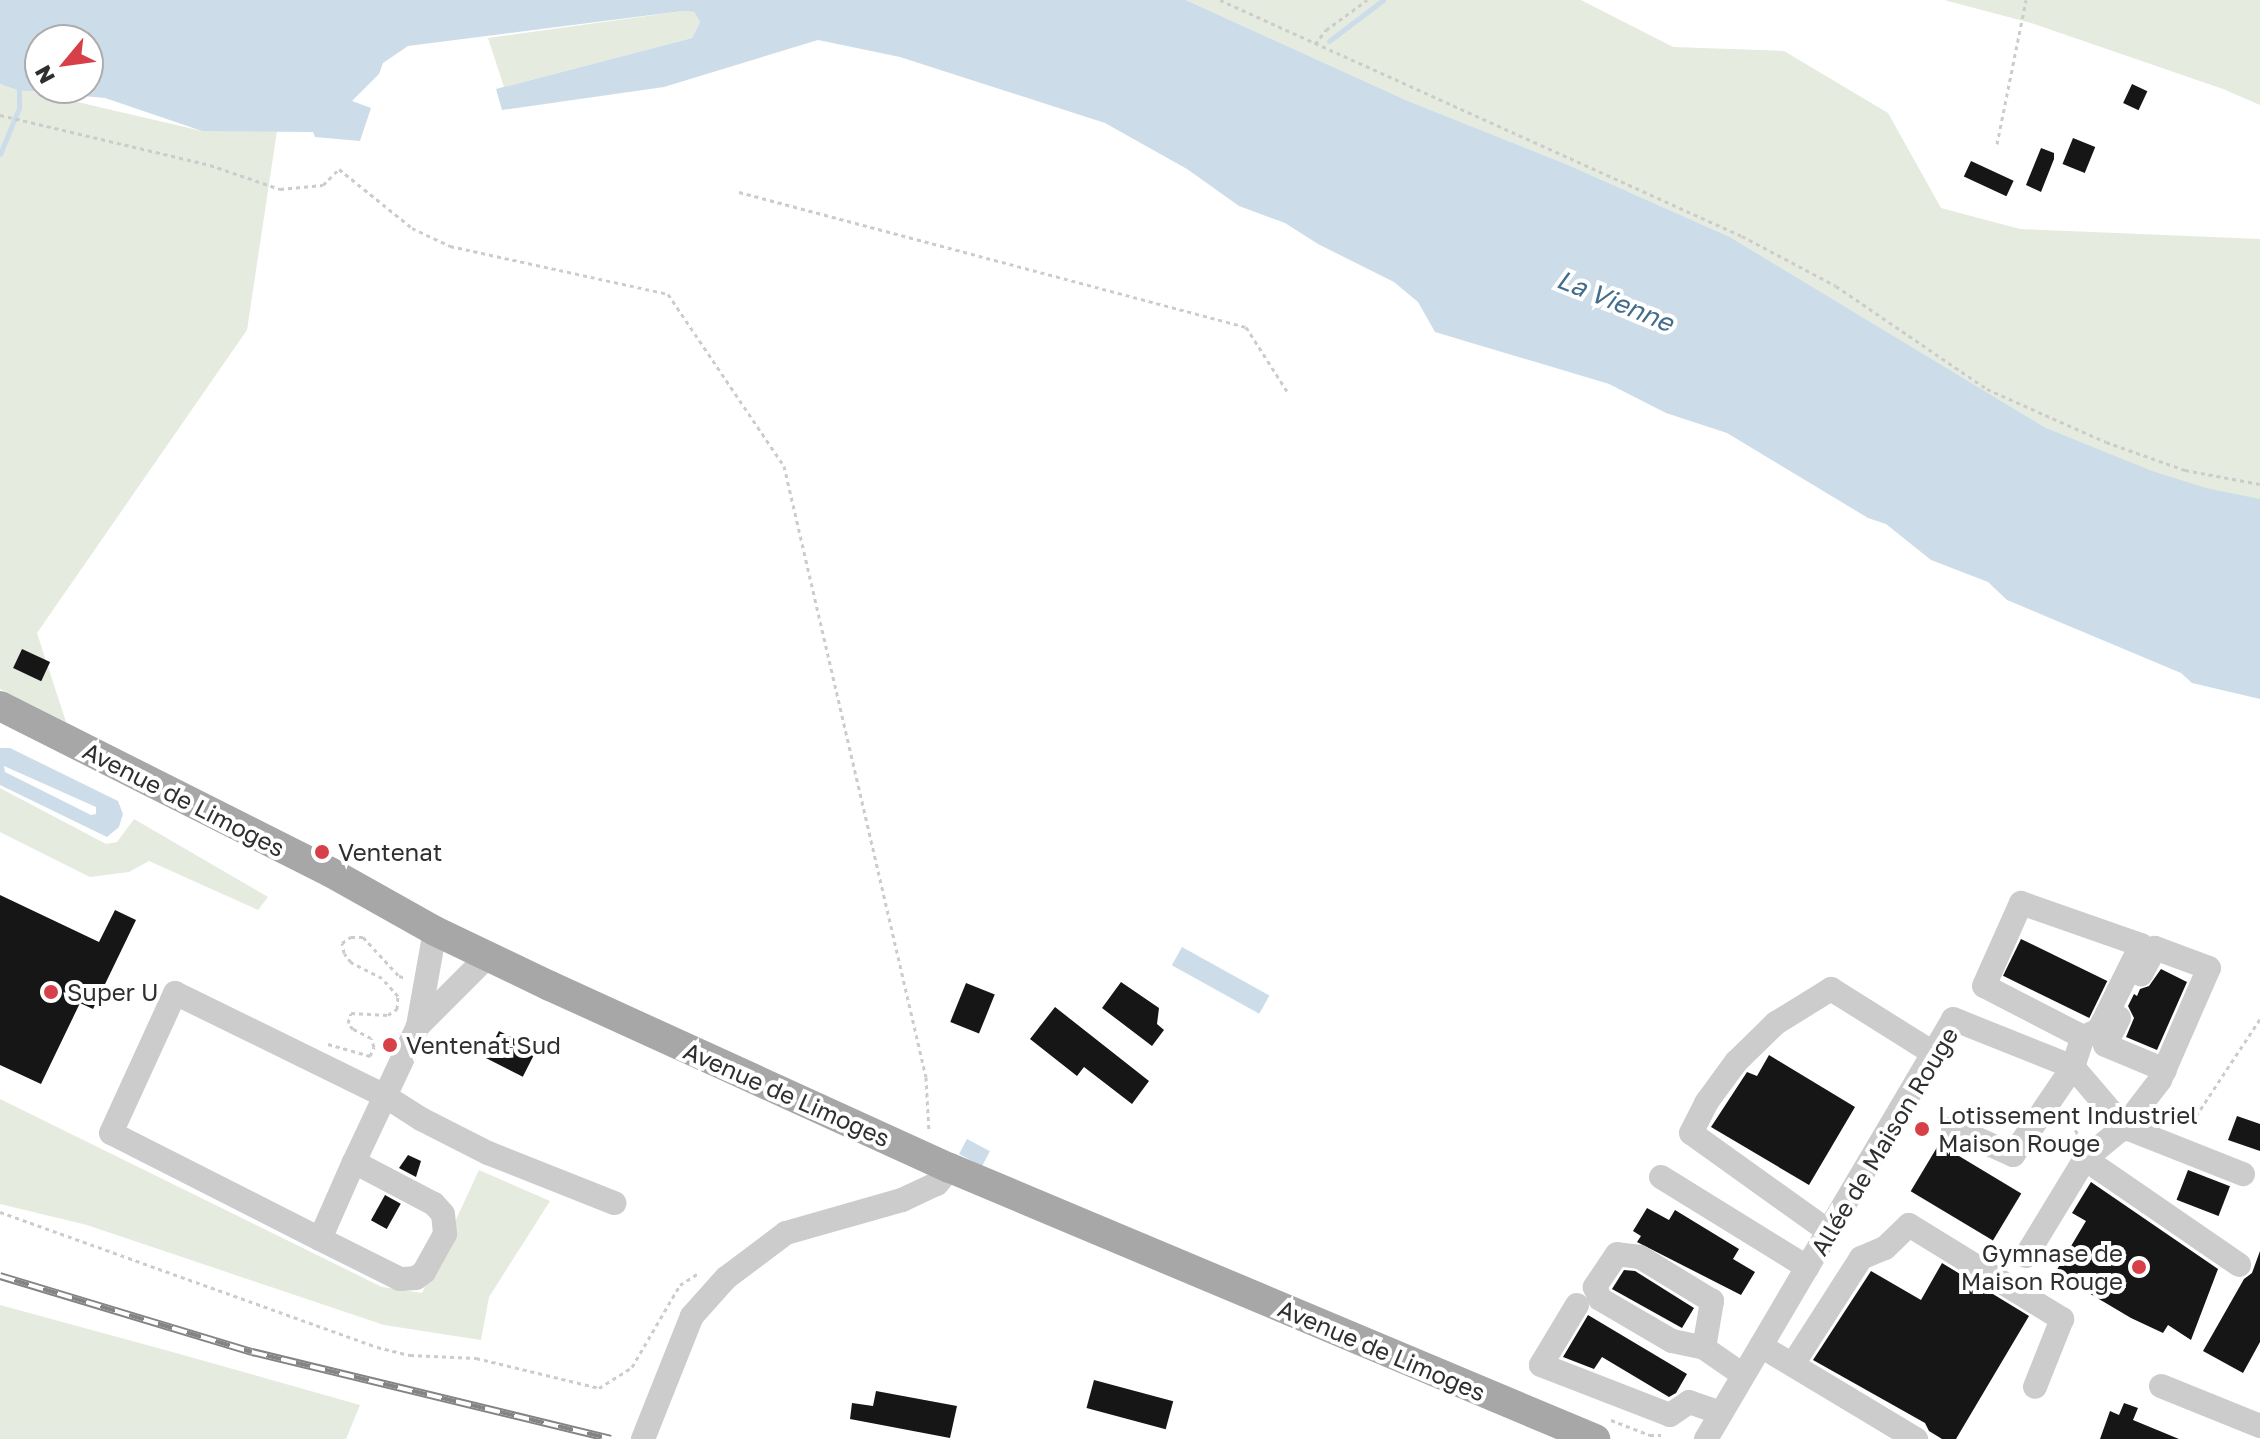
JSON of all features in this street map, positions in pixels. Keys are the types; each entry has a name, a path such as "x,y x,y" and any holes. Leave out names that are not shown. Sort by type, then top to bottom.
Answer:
{"main road":[{"name":"Avenue de Limoges","path":"0,706 330,872 435,931 488,956 950,1168 1595,1439"}],"street":[{"path":"1953,1128 2013,1155 2073,1067 2083,1037 2099,1030 2141,945 2021,903 1984,986 2083,1037"},
{"path":"320,1239 418,1026 435,931"},
{"path":"2026,1256 2088,1156 2125,1128 2165,1070 2209,968 2155,948 2105,1045 2165,1070"},
{"path":"418,1026 488,956"},
{"path":"1828,1231 1691,1133 1706,1103 1736,1062 1776,1023 1831,989 1933,1053"},
{"path":"354,1162 434,1204 443,1214 445,1234 424,1272 416,1278 400,1279 111,1133 175,993 385,1096 421,1119 488,1153 614,1203"},
{"name":"Allée de Maison Rouge","path":"1706,1439 1953,1019 2073,1067 2125,1128"},
{"path":"2125,1128 2243,1174"},
{"path":"2088,1156 2239,1265"},
{"path":"643,1438 692,1316 726,1278 786,1233 902,1200 937,1184 950,1168"},
{"path":"1661,1177 1807,1267"},
{"path":"1793,1364 1861,1258 1885,1248 1909,1225 2062,1319 2035,1387"},
{"path":"1704,1348 1712,1301 1640,1257 1617,1254 1595,1287 1600,1299 1672,1341 1704,1348 1743,1375"},
{"path":"1577,1305 1541,1365 1670,1415 1689,1402 1721,1413"},
{"path":"1761,1346 1916,1439"},
{"path":"2161,1386 2260,1426"}],"path":[{"path":"1220,0 1742,236 1836,286 1987,389 2106,442 2185,470 2260,484"},
{"path":"1315,44 1326,30 1367,0"},
{"path":"1997,144 2026,0"},
{"path":"0,115 210,165 280,189 323,185 339,169 412,228 450,246 668,294 784,466 926,1077 929,1144"},
{"path":"739,192 1246,327 1287,391"},
{"path":"321,1052 330,1043 370,1056 374,1047 371,1038 348,1023 351,1013 388,1015 397,1009 398,996 382,978 351,962 344,953 342,943 351,937 363,937 399,976 408,979"},
{"path":"2196,1116 2260,1019"},
{"path":"2053,1099 2088,1156"},
{"path":"0,1212 123,1253 377,1347 410,1355 476,1358 599,1388 620,1378 632,1367 680,1285 705,1269 726,1278"}],"shaded area":[{"path":"1186,0 1581,0 1673,47 1784,51 1888,113 1941,208 2020,229 2260,239 2260,524 2191,510 2046,428 1730,237 1566,164 1408,101"},
{"path":"1944,0 2260,0 2260,105 2223,89 2031,23"},
{"path":"694,12 700,22 692,38 504,87 488,38"},
{"path":"0,84 24,90 24,104 86,104 202,131 277,131 247,330 37,633 66,722 0,689"},
{"path":"0,788 106,844 117,842 134,819 268,897 258,910 149,861 129,872 90,877 0,832"},
{"path":"0,1099 382,1287 422,1293 479,1170 550,1201 489,1297 481,1340 384,1325 87,1225 0,1204"},
{"path":"0,1305 360,1405 346,1439 0,1439"}],"water":[{"name":"La Vienne","path":"0,0 1186,0 1408,101 1566,164 1730,237 2046,428 2152,471 2206,488 2260,499 2260,699 2192,683 2181,673 2007,600 1988,582 1931,560 1886,524 1868,518 1727,433 1666,413 1609,384 1435,332 1418,302 1394,282 1318,244 1285,223 1239,206 1187,169 1105,123 900,57 818,40 664,87 502,110 496,89 692,38 700,22 694,12 683,11 408,46 383,63 379,74 352,101 371,108 360,141 315,137 313,132 202,131 104,98 104,24 24,24 24,91 0,84"},
{"path":"0,748 10,748 118,801 123,814 119,827 107,837 0,785","holes":["4,766 96,807 96,814 91,815 5,772"]},
{"path":"1182,947 1269,995 1259,1014 1172,965"},
{"path":"967,1139 990,1151 982,1166 959,1154"}],"building":[{"path":"2132,84 2147,91 2139,110 2123,103"},
{"path":"2073,138 2095,147 2085,173 2063,164"},
{"path":"2041,148 2054,153 2054,159 2041,192 2026,185"},
{"path":"1971,161 2014,181 2006,196 1964,176"},
{"path":"22,649 50,662 41,681 13,668"},
{"name":"Super U","path":"0,895 99,942 115,910 136,920 93,1009 80,1003 41,1084 0,1065"},
{"path":"2021,939 2107,981 2089,1018 2003,976"},
{"path":"2161,969 2187,982 2157,1050 2126,1037 2134,1018 2128,1006 2134,994 2137,996 2140,989 2149,986"},
{"path":"1121,982 1159,1008 1157,1024 1164,1030 1152,1046 1102,1008"},
{"path":"966,983 995,995 979,1034 950,1022"},
{"path":"1055,1007 1149,1081 1132,1104 1084,1067 1077,1076 1030,1039"},
{"path":"499,1031 536,1050 523,1077 485,1058"},
{"path":"1769,1055 1855,1107 1809,1185 1711,1127 1747,1072 1757,1076"},
{"path":"2237,1116 2260,1124 2260,1151 2228,1140"},
{"path":"1939,1144 2021,1193 1993,1241 1911,1191"},
{"path":"408,1155 421,1161 416,1177 399,1168"},
{"path":"2188,1170 2230,1186 2219,1216 2177,1200"},
{"name":"Gymnase de Maison Rouge","path":"2091,1182 2218,1269 2191,1340 2168,1325 2163,1333 2131,1318 2055,1273 2086,1221 2072,1213"},
{"path":"385,1195 401,1204 387,1229 371,1220"},
{"path":"1647,1208 1669,1220 1675,1210 1739,1249 1733,1259 1755,1272 1741,1295 1637,1242 1641,1236 1633,1231"},
{"path":"2260,1251 2260,1342 2243,1373 2203,1351 2244,1279 2252,1273"},
{"path":"1942,1263 2029,1316 1956,1439 1942,1439 1929,1431 1925,1423 1813,1360 1871,1271 1921,1300"},
{"path":"1624,1270 1635,1271 1694,1308 1682,1328 1612,1289"},
{"path":"1588,1315 1687,1374 1676,1393 1669,1397 1602,1357 1594,1369 1563,1357"},
{"path":"1094,1380 1173,1401 1166,1429 1086,1408"},
{"path":"876,1391 957,1406 950,1438 850,1419 852,1403 873,1406"},
{"path":"2124,1403 2138,1408 2133,1420 2179,1439 2100,1439 2110,1411 2119,1415"}],"waterway":[{"path":"1329,41 1383,0"},
{"path":"0,154 19,108 19,85"}],"railway":[{"path":"0,1276 252,1352 611,1439"}],"place":[{"name":"Ventenat","path":"322,852"},
{"name":"Super U","path":"51,992"},
{"name":"Ventenat Sud","path":"390,1045"},
{"name":"Lotissement Industriel Maison Rouge","path":"1922,1129"},
{"name":"Gymnase de Maison Rouge","path":"2139,1267"}]}
